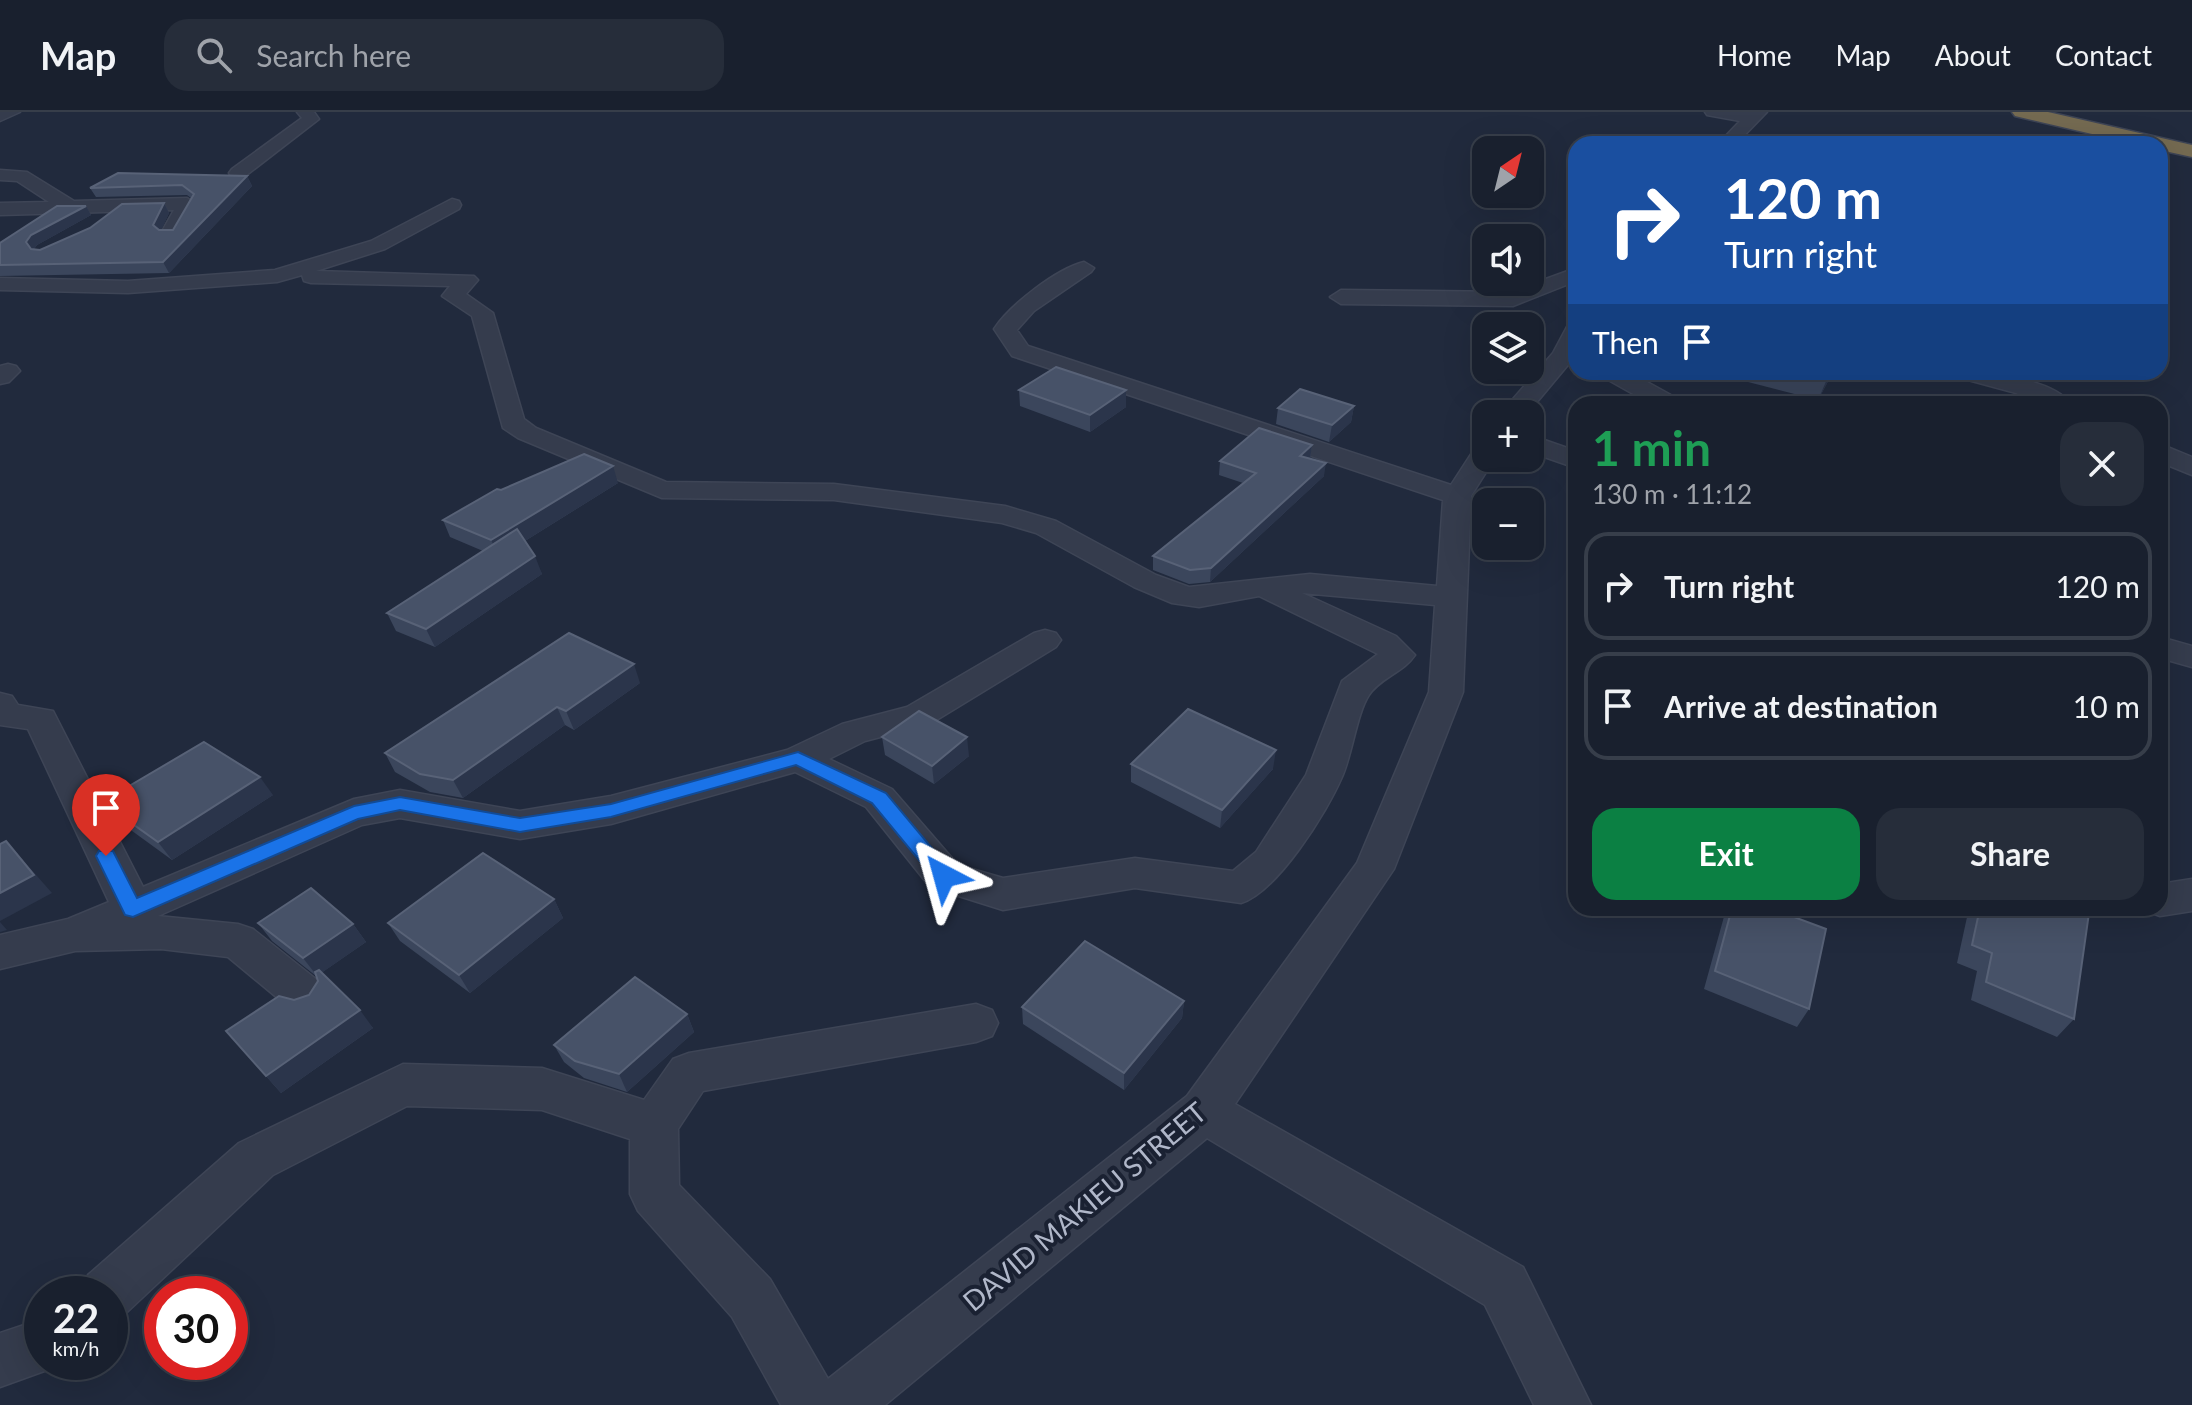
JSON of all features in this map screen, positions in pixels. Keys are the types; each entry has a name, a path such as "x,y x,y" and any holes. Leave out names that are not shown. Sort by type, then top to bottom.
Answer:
{"highway":[{"path":"2022,112 2127,136"},
{"path":"2168,145 2192,151"}],"street":[{"path":"0,116 12,112"},
{"path":"238,173 311,119 305,112"},
{"path":"1713,112 1756,115"},
{"path":"1734,136 1756,115"},
{"path":"0,175 21,176 70,207"},
{"path":"0,209 187,204 171,233"},
{"path":"277,276 378,245 452,205"},
{"path":"98,222 121,206"},
{"path":"1084,268 1026,306 1005,329 1020,351 1457,496"},
{"path":"0,284 128,287 277,276 467,280 453,296 482,313 512,423 527,433 662,490 834,492 1005,515 1046,527 1114,562 1136,577 1183,596 1199,598 1263,586 1310,583 1451,597"},
{"path":"1341,297 1513,299 1568,277"},
{"path":"1527,400 1568,358"},
{"path":"1626,380 1654,396"},
{"path":"1995,380 2042,396"},
{"path":"1544,448 1568,457"},
{"path":"2168,456 2192,467"},
{"name":"DAVID MAKIEU STREET","path":"841,1405 1204,1111 1374,869 1446,692 1457,496 1472,472"},
{"path":"798,759 879,798 944,876 1003,894 1135,873 1241,888 1270,862 1324,777 1354,689 1399,655 1385,643 1263,586"},
{"path":"0,952 75,934 354,813 400,804 520,825 611,810 798,759 854,732 918,716 1045,640"},
{"path":"2168,650 2192,657"},
{"path":"0,704 6,715 41,719 133,909"},
{"path":"2168,899 2192,895"},
{"path":"75,934 161,932 238,941 307,997"},
{"path":"812,1405 751,1298 655,1194 654,1125 689,1073 976,1023"},
{"path":"127,1276 256,1159 403,1085 542,1089 654,1125"},
{"path":"1204,1111 1504,1286 1563,1405"},
{"path":"0,1360 24,1352"}],"building":[{"path":"118,173 247,176 163,262 0,265 0,243 57,206 86,206 31,235 26,242 31,249 40,250 90,228 122,204 164,203 153,225 159,230 173,230 194,194 182,185 90,188"},
{"path":"1056,367 1126,390 1090,415 1019,390"},
{"path":"1300,389 1354,406 1332,425 1278,408"},
{"path":"1259,428 1312,445 1300,456 1326,463 1211,568 1190,570 1153,556 1256,473 1220,461"},
{"path":"584,454 613,466 491,540 443,520 497,489 501,490"},
{"path":"517,529 535,556 426,629 387,613"},
{"path":"569,633 634,664 566,711 557,707 453,780 420,774 385,753"},
{"path":"1188,709 1276,750 1222,810 1131,764"},
{"path":"919,711 967,737 932,766 882,737"},
{"path":"204,742 260,777 158,842 102,802"},
{"path":"6,841 34,875 0,893 0,844"},
{"path":"483,853 554,899 459,975 388,923"},
{"path":"311,888 353,924 303,958 258,923"},
{"path":"1730,916 1791,916 1826,929 1809,1009 1715,971"},
{"path":"1978,916 2089,916 2074,1019 1986,982 1992,953 1972,945"},
{"path":"1085,941 1184,1001 1124,1073 1022,1007"},
{"path":"319,970 360,1010 266,1076 226,1031 279,996 294,1000 309,995 318,981 315,972"},
{"path":"635,977 687,1014 619,1074 575,1061 554,1045"}],"route":[{"path":"106,856 133,909 354,813 400,804 520,825 611,810 798,759 879,798 944,876"}]}
